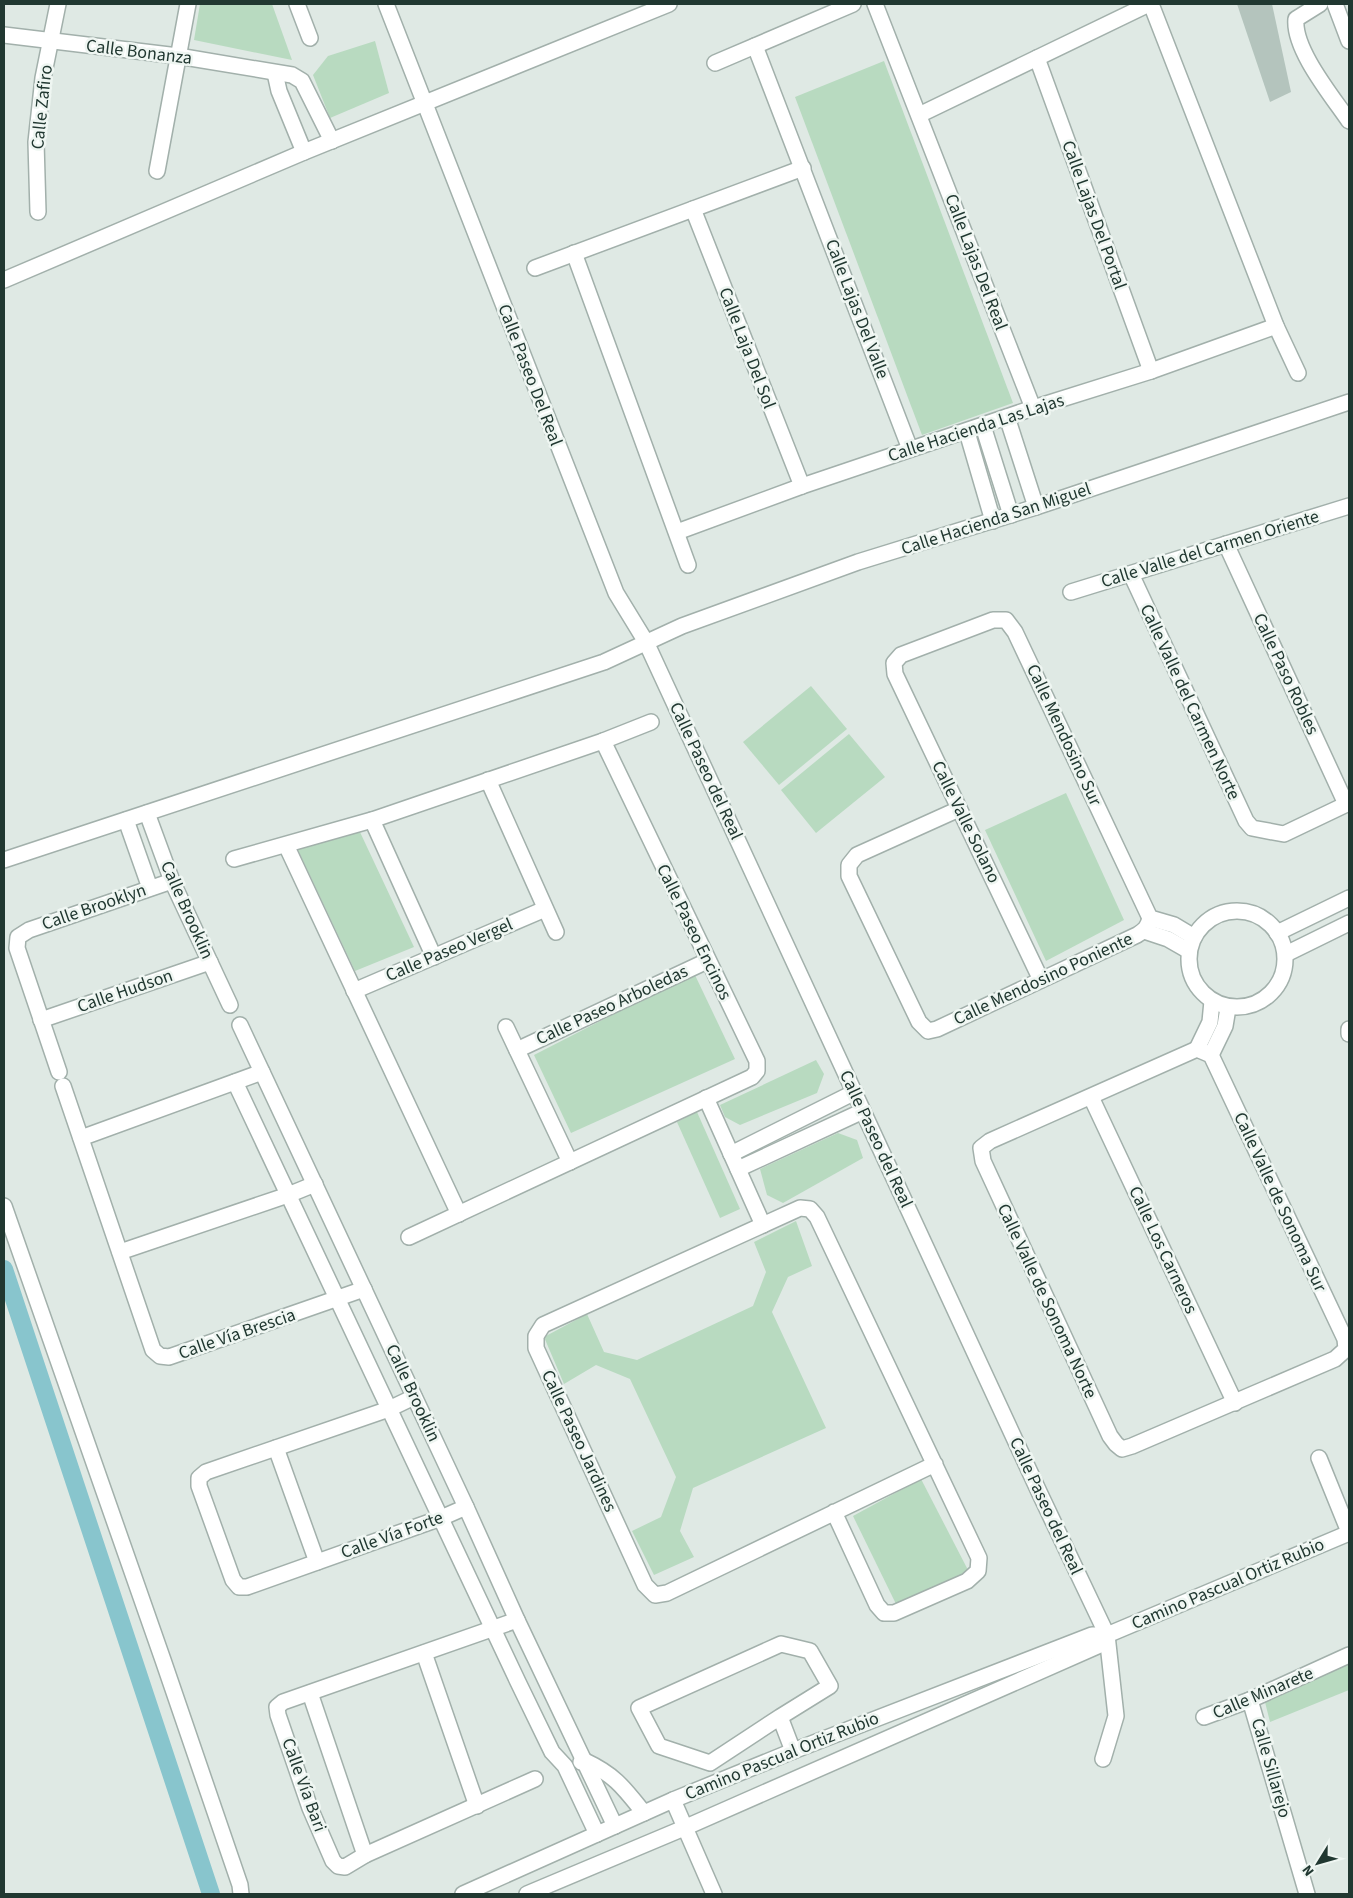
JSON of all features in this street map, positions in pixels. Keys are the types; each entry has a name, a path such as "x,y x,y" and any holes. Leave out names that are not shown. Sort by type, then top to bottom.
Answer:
{"street":[{"name":"Calle Zafiro","path":"38,212 36,142 43,78 58,4"},
{"path":"158,171 188,4"},
{"path":"297,4 310,38"},
{"name":"Calle Paseo Del Real","path":"386,4 616,593 646,642"},
{"path":"4,280 304,152 669,4"},
{"path":"715,63 853,4"},
{"name":"Calle Lajas Del Real","path":"875,4 1033,408"},
{"path":"920,115 1150,4 1276,326 1298,373"},
{"path":"1320,4 1296,19 1295,28 1309,60 1349,121"},
{"path":"1335,4 1349,41"},
{"name":"Calle Bonanza","path":"4,35 178,56 292,76 302,81 332,141"},
{"name":"Calle Lajas Del Valle","path":"755,46 910,450"},
{"name":"Calle Lajas Del Portal","path":"1037,58 1151,371"},
{"path":"275,73 280,91 304,152"},
{"path":"535,268 803,168"},
{"name":"Calle Laja Del Sol","path":"693,209 802,486"},
{"path":"574,253 688,565"},
{"name":"Calle Hacienda Las Lajas","path":"676,532 802,486 967,432 1033,408 1151,371 1276,326"},
{"name":"Calle Hacienda San Miguel","path":"4,860 604,662 682,626 858,562 1036,507 1349,402"},
{"path":"1007,417 1036,507"},
{"path":"983,426 1011,515"},
{"path":"967,432 993,520"},
{"name":"Calle Valle del Carmen Oriente","path":"1071,592 1349,506"},
{"name":"Calle Paso Robles","path":"1226,544 1348,804"},
{"name":"Calle Valle del Carmen Norte","path":"1131,574 1246,822 1252,828 1284,834 1348,804"},
{"name":"Calle Mendosino Sur","path":"894,663 901,655 993,620 1006,620 1015,632 1147,924"},
{"name":"Calle Paseo del Real","path":"646,642 1107,1635 1116,1716 1103,1759"},
{"name":"Calle Valle Solano","path":"894,663 895,674 1042,980"},
{"path":"234,859 372,820 603,741 651,722"},
{"name":"Calle Paseo Encinos","path":"409,1237 752,1077 757,1071 756,1061 603,741"},
{"path":"488,780 556,932"},
{"name":"Calle Mendosino Poniente","path":"959,809 857,855 849,864 850,876 919,1022 928,1030 937,1029 1042,980 1147,924"},
{"name":"Calle Brooklin","path":"147,812 172,880 230,1005"},
{"name":"Calle Brooklin","path":"126,820 150,888"},
{"path":"372,820 434,957"},
{"path":"286,845 459,1214"},
{"name":"Calle Brooklyn","path":"41,1020 16,948 18,937 29,930 172,880"},
{"path":"1277,933 1349,898"},
{"name":"Calle Paseo Vergel","path":"354,991 545,908"},
{"path":"1230,911 1245,912 1259,916 1272,925 1277,933 1286,954 1285,968 1280,983 1270,995 1256,1004 1241,1008 1228,1008 1212,1001 1201,992 1193,979 1189,965 1192,944 1203,924 1216,915 1230,911"},
{"path":"1286,954 1349,923"},
{"path":"1147,924 1174,926 1192,944"},
{"name":"Calle Paseo Arboledas","path":"517,1050 708,960"},
{"name":"Calle Hudson","path":"41,1020 210,962"},
{"path":"1204,1052 1212,1001"},
{"path":"1092,1097 1204,1052 1224,1026 1228,1008"},
{"name":"Calle Vía Brescia","path":"41,1020 153,1350 160,1356 169,1357 364,1289"},
{"name":"Calle Brooklin","path":"240,1025 615,1826"},
{"name":"Calle Paseo Arboledas","path":"506,1027 570,1162"},
{"path":"1349,1029 1349,1034"},
{"name":"Calle Valle de Sonoma Sur","path":"1204,1052 1344,1339 1346,1349 1335,1359 1235,1403"},
{"path":"81,1138 262,1072"},
{"name":"Calle Brooklin","path":"235,1082 552,1752 565,1766 597,1834"},
{"path":"731,1154 855,1092"},
{"name":"Calle Valle de Sonoma Norte","path":"1092,1097 990,1141 981,1148 982,1161 1110,1436 1122,1449 1235,1403"},
{"name":"Calle Los Carneros","path":"1092,1097 1235,1403"},
{"path":"706,1098 764,1225"},
{"path":"738,1169 863,1110"},
{"path":"120,1252 315,1184"},
{"path":"4,1206 166,1670 240,1885 241,1894"},
{"name":"Calle Paseo Jardines","path":"834,1512 877,1605 884,1613 894,1613 967,1581 978,1571 979,1558 935,1464 817,1217 810,1209 800,1208 543,1325 536,1336 536,1348 645,1585 655,1595 667,1593 834,1512 935,1464"},
{"name":"Calle Vía Forte","path":"414,1397 390,1409 206,1472 199,1478 199,1486 233,1580 239,1587 247,1587 441,1518 466,1507"},
{"name":"Calle Vía Forte","path":"276,1448 318,1562"},
{"path":"1319,1458 1349,1532"},
{"name":"Camino Pascual Ortiz Rubio","path":"463,1894 673,1800 793,1751 1092,1635 1107,1635 1349,1532"},
{"name":"Calle Vía Bari","path":"517,1620 283,1702 277,1707 310,1808 333,1861 338,1866 345,1867 365,1855 536,1780"},
{"name":"Camino Pascual Ortiz Rubio","path":"529,1894 1100,1645 1107,1635"},
{"path":"781,1644 810,1651 830,1686 780,1717 710,1764 660,1746 639,1708 781,1644"},
{"path":"424,1653 477,1806"},
{"name":"Calle Minarete","path":"1204,1718 1250,1700 1349,1655"},
{"name":"Calle Vía Bari","path":"310,1693 365,1855"},
{"name":"Calle Sillarejo","path":"1250,1700 1307,1894"},
{"path":"780,1717 793,1751"},
{"path":"565,1766 585,1761 612,1776 623,1786 644,1813"},
{"path":"673,1800 714,1894"}],"green space":[{"path":"200,4 272,4 292,60 194,40"},
{"path":"375,41 389,93 330,118 313,75 328,56"},
{"path":"884,61 1013,403 922,435 795,97"},
{"path":"811,686 847,729 779,785 743,742"},
{"path":"849,734 885,777 816,833 781,790"},
{"path":"1066,793 1124,920 1046,961 985,830"},
{"path":"359,830 414,947 355,971 297,848"},
{"path":"694,973 735,1059 571,1133 534,1055"},
{"path":"816,1060 824,1074 817,1093 740,1125 725,1117 720,1105"},
{"path":"697,1112 740,1209 720,1218 677,1122"},
{"path":"838,1133 857,1140 863,1158 783,1203 767,1195 760,1169"},
{"path":"796,1221 812,1266 788,1277 772,1312 826,1428 693,1488 680,1531 694,1557 654,1575 632,1531 661,1517 676,1477 630,1379 596,1365 564,1384 544,1337 587,1314 604,1352 637,1360 753,1306 766,1272 754,1242"},
{"path":"921,1479 969,1572 896,1604 853,1516"},
{"path":"1349,1656 1349,1690 1270,1722 1263,1694"}],"building":[{"path":"1237,4 1272,4 1291,92 1270,102"}],"waterway":[{"path":"4,1269 211,1894"}]}
